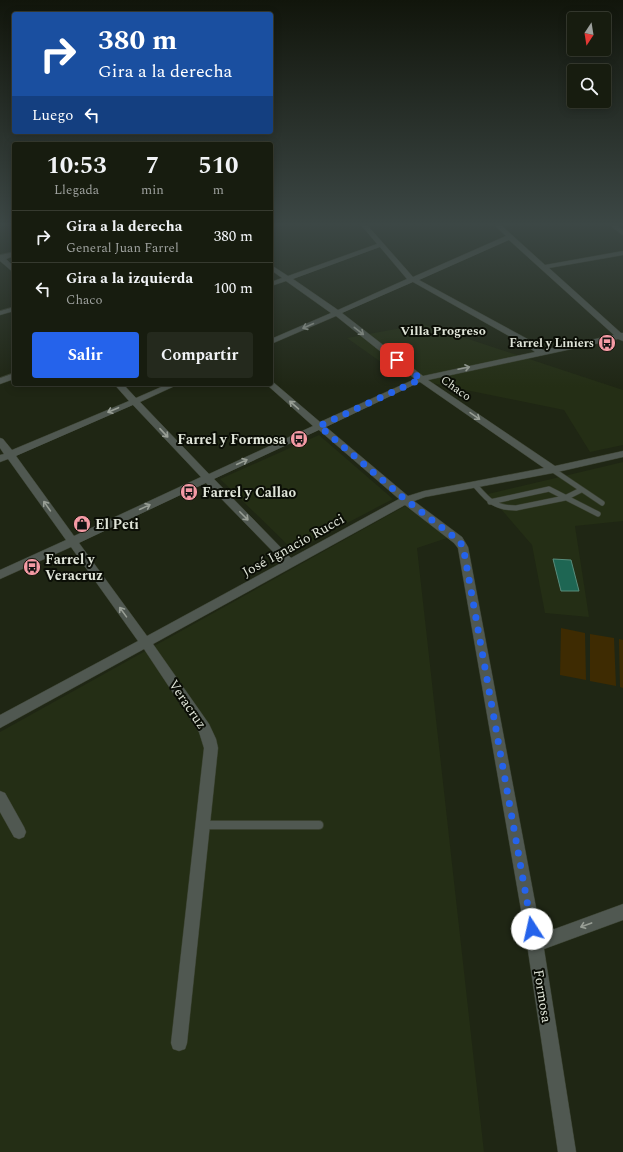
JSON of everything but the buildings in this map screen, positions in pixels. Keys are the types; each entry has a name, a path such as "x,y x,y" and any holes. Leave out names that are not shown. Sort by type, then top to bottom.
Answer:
{"street":[{"name":"Chaco","path":"290,280 337,313 421,379 552,470"},
{"path":"273,341 414,280 530,344 541,352"},
{"path":"557,280 622,337"},
{"path":"0,313 12,310"},
{"path":"0,575 421,379 541,352 622,337"},
{"path":"0,381 12,377"},
{"path":"120,386 291,564"},
{"path":"5,457 170,386"},
{"name":"Formosa","path":"272,386 406,500 458,540 463,546 535,944 567,1152"},
{"name":"Veracruz","path":"0,441 5,457 72,541 146,643 210,738 211,748 179,1042"},
{"name":"José Ignacio Rucci","path":"0,722 406,500 420,495 552,470 623,454"},
{"path":"0,798 19,832"},
{"path":"535,944 623,912"}],"lane":[{"path":"552,470 602,503"},
{"path":"475,484 490,502 502,507 516,508 565,498 581,490"},
{"path":"490,502 549,489 598,514"},
{"path":"202,825 319,825"}],"shaded area":[{"path":"423,324 623,390 623,445 590,452 564,410 402,377 347,338"},
{"path":"319,435 393,499 294,551 220,479"},
{"path":"623,462 623,521 575,526 589,617 545,613 532,545 488,494"},
{"path":"405,506 450,537 417,548 484,1152 0,1152 0,732"},
{"path":"561,628 585,633 586,680 560,675"},
{"path":"590,634 614,638 616,686 590,681"},
{"path":"619,639 623,640 623,688 620,687"}],"water":[{"path":"553,559 571,560 579,591 561,591"}],"place":[{"name":"Farrel y Liniers","path":"607,343"},
{"name":"Farrel y Formosa","path":"299,439"},
{"name":"Farrel y Callao","path":"189,492"},
{"name":"El Peti","path":"82,524"},
{"name":"Farrel y Veracruz","path":"32,567"}],"district":[{"name":"Villa Progreso","path":"443,330"}],"route":[{"path":"397,360 421,379 319,426 406,500 458,540 463,546 532,929"}]}
